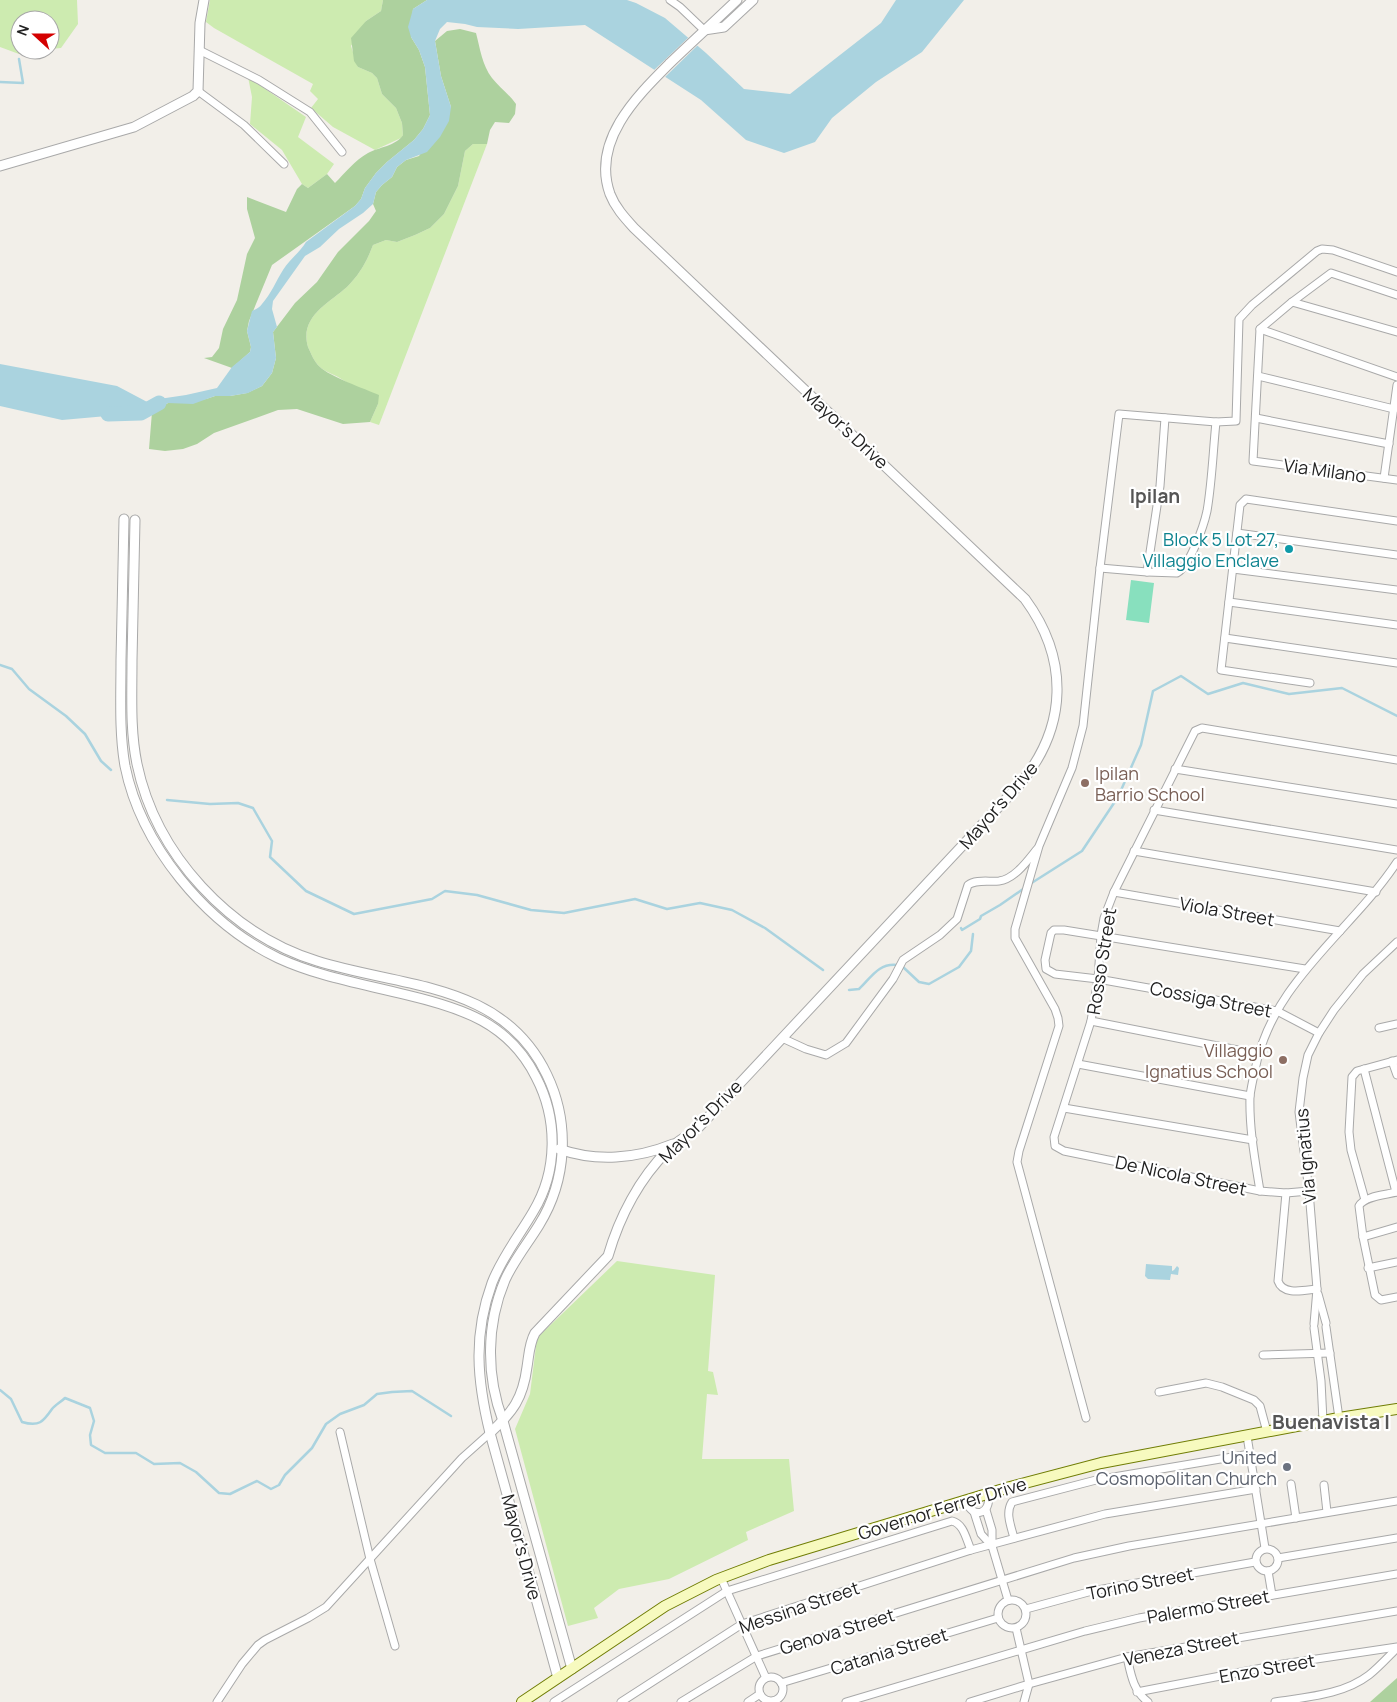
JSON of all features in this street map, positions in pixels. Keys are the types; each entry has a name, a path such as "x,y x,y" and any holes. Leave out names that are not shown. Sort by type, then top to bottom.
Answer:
{"main road":[{"name":"Governor Ferrer Drive","path":"522,1702 665,1606 721,1578 769,1560 1038,1479 1102,1463 1397,1409"}],"street":[{"path":"0,166 134,127 193,96 198,91 200,23 204,0"},
{"path":"670,0 680,7 701,33"},
{"name":"Mayor's Drive","path":"558,1678 490,1433 514,1408 522,1391 532,1339 535,1333 608,1256 620,1222 636,1192 661,1159 678,1142 699,1127 1030,773 1045,747 1053,723 1058,693 1055,662 1045,631 1036,613 1013,586 634,228 619,211 610,192 606,158 612,137 618,126 644,88 737,0"},
{"name":"Mayor's Drive","path":"701,33 724,27 753,0"},
{"path":"199,50 259,80 310,112 342,152"},
{"path":"198,91 244,125 284,164"},
{"path":"1086,1418 1017,1162 1059,1026 1055,1009 1016,938 1015,929 1039,846 1072,768 1083,726 1100,568 1120,414 1216,422 1236,421 1239,319 1252,305 1317,251 1322,249 1333,250 1397,272"},
{"path":"1389,444 1256,418 1260,329 1331,273 1397,295"},
{"path":"1292,302 1397,332"},
{"path":"1260,329 1397,378"},
{"path":"1258,376 1394,409"},
{"path":"1384,478 1397,385"},
{"path":"1147,572 1160,486 1165,418"},
{"name":"Via Milano","path":"1256,418 1253,461 1397,480"},
{"path":"1100,568 1177,573 1181,570 1190,557 1207,513 1216,422"},
{"path":"1310,683 1221,670 1240,505 1246,500 1397,521"},
{"path":"124,519 121,694 123,751 136,801 152,836 174,870 208,910 255,945 276,957 319,973 456,1007 492,1026 517,1048 534,1074 544,1095 553,1138 550,1166 542,1194 533,1213 499,1267 490,1290 481,1323 479,1378 490,1433 462,1458 321,1610 258,1645 233,1677 217,1702"},
{"path":"135,520 132,722 134,743 140,778 150,806 181,860 199,884 225,910 256,933 282,947 321,963 456,995 496,1014 534,1052 552,1085 561,1114 562,1151 559,1177 548,1209 540,1224 513,1263 493,1319 491,1372 497,1405 503,1421"},
{"path":"1237,533 1397,555"},
{"path":"1233,569 1397,590"},
{"path":"1229,602 1397,625"},
{"path":"1225,638 1397,663"},
{"name":"Rosso Street","path":"1056,1146 1054,1137 1091,1022 1098,979 1104,918 1114,892 1195,731 1202,728 1397,760"},
{"path":"1175,769 1397,804"},
{"path":"1154,810 1397,850"},
{"path":"782,1038 806,1049 826,1055 841,1047 893,978 903,960 940,936 957,919 968,885 973,882 998,881 1009,878 1039,846"},
{"path":"1134,851 1376,892"},
{"path":"1260,1191 1253,1140 1250,1096 1258,1054 1265,1032 1306,968 1376,892 1397,862"},
{"name":"Viola Street","path":"1114,892 1340,931"},
{"name":"Cossiga Street","path":"1101,935 1054,930 1049,938 1045,960 1046,968 1051,973 1098,979 1277,1011 1319,1033"},
{"path":"1101,935 1306,968"},
{"name":"Via Ignatius","path":"1380,958 1397,937"},
{"name":"Via Ignatius","path":"1324,1421 1322,1381 1314,1326 1317,1289 1309,1191 1299,1112 1300,1096 1308,1055 1319,1033 1334,1010 1358,980 1397,942"},
{"path":"1091,1022 1258,1054"},
{"path":"1379,1028 1397,1024"},
{"path":"1365,1200 1351,1150 1349,1132 1352,1077 1356,1072 1395,1060 1397,1075"},
{"path":"1078,1064 1250,1096"},
{"path":"1364,1069 1396,1192 1360,1203 1363,1237 1368,1268 1378,1298 1386,1300 1397,1297"},
{"path":"1064,1108 1253,1140"},
{"path":"552,1147 562,1151 609,1157 628,1157 654,1151 678,1142"},
{"name":"De Nicola Street","path":"1056,1146 1064,1151 1260,1191 1286,1194 1309,1191"},
{"path":"1286,1194 1279,1285 1285,1290 1291,1291 1317,1289"},
{"path":"1363,1237 1397,1227"},
{"path":"1368,1268 1397,1262"},
{"name":"Via Ignatius","path":"1317,1289 1326,1325 1340,1418"},
{"path":"1263,1355 1318,1355 1330,1353"},
{"path":"1322,1381 1334,1379"},
{"path":"1159,1392 1206,1383 1222,1387 1254,1400 1260,1406 1267,1432"},
{"name":"Mayor's Drive","path":"503,1421 572,1669"},
{"path":"340,1432 370,1559 395,1646"},
{"path":"1247,1436 1265,1548"},
{"path":"1014,1538 1008,1515 1008,1508 1012,1502 1096,1480 1250,1454"},
{"path":"1291,1484 1296,1518"},
{"path":"1324,1485 1328,1512"},
{"name":"Messina Street","path":"621,1702 742,1624 971,1550 992,1546 1014,1538 1105,1514 1256,1489"},
{"path":"966,1501 968,1508 980,1513 986,1510 990,1502 988,1495"},
{"name":"Genova Street","path":"681,1702 756,1656 1074,1558 1129,1546 1397,1501"},
{"path":"986,1510 992,1530 992,1546 1008,1600"},
{"path":"974,1512 981,1534 992,1546"},
{"path":"554,1702 727,1591 952,1521 962,1526 971,1550"},
{"path":"1278,1558 1397,1538"},
{"path":"1265,1548 1274,1550 1278,1558 1276,1567 1268,1571 1259,1568 1256,1562 1257,1553 1265,1548"},
{"name":"Torino Street","path":"1026,1609 1092,1591 1256,1562"},
{"path":"1268,1571 1272,1595"},
{"name":"Palermo Street","path":"846,1702 1084,1631 1139,1618 1397,1574"},
{"path":"721,1578 766,1678"},
{"path":"1008,1600 1019,1601 1026,1609 1025,1621 1016,1628 1005,1627 998,1618 999,1607 1008,1600"},
{"name":"Veneza Street","path":"970,1702 1127,1658 1397,1611"},
{"name":"Catania Street","path":"781,1683 998,1618"},
{"path":"1016,1628 1029,1684 1024,1702"},
{"path":"1275,1702 1335,1691 1352,1685 1367,1676 1397,1647"},
{"name":"Enzo Street","path":"1137,1692 1283,1664 1397,1647"},
{"path":"1127,1658 1137,1692 1148,1702"},
{"path":"773,1677 781,1683 782,1692 777,1700 769,1700 760,1694 761,1683 766,1678 773,1677"},
{"path":"748,1702 760,1694"}],"green space":[{"path":"0,0 77,0 78,24 61,48 60,10 10,10 10,51 0,47"},
{"path":"210,0 383,0 381,11 366,21 351,46 358,67 372,73 377,78 382,94 396,108 402,123 403,135 401,138 375,150 333,127 311,108 318,99 310,91 313,84 206,22"},
{"path":"383,0 427,0 413,9 411,37 419,50 425,67 430,115 423,129 414,140 376,173 355,206 272,265 249,321 247,331 251,347 250,352 232,368 204,358 212,357 219,348 223,329 237,300 247,254 255,238 247,209 247,197 286,212 297,189 302,184 308,188 327,174 335,183 363,156 396,142 403,135 402,123 396,108 382,94 377,78 372,73 358,67 354,61 351,38 366,21 381,11"},
{"path":"460,29 476,33 486,68 492,78 516,104 515,114 509,123 495,122 490,130 487,144 473,144 465,151 458,186 444,214 430,228 415,235 397,242 386,240 373,245 366,262 356,277 317,312 308,327 306,336 308,347 314,360 320,367 339,378 379,395 378,404 370,422 343,424 297,409 278,410 214,433 197,444 183,449 165,451 149,449 152,412 168,403 247,393 262,386 272,373 276,358 273,332 295,303 317,282 338,252 369,221 376,211 373,204 376,192 392,177 397,167 406,160 419,156 451,107 441,76 435,41 447,31"},
{"path":"248,77 306,117 298,137 334,164 327,174 308,188 302,184 282,150 250,124 252,97"},
{"path":"473,144 487,144 379,425 370,422 378,404 318,365 308,347 306,336 308,327 317,312 356,277 366,262 373,245 386,240 397,242 415,235 430,228 444,214 458,186 465,151"},
{"path":"1131,580 1154,583 1149,623 1126,620"},
{"path":"617,1261 715,1275 708,1371 713,1372 718,1395 707,1394 702,1459 789,1459 794,1511 746,1532 748,1540 669,1579 619,1589 594,1608 598,1618 568,1626 515,1429 530,1394 537,1338"},
{"path":"1397,1678 1397,1702 1370,1702"}],"water":[{"path":"427,0 627,0 665,18 744,89 790,94 881,23 896,0 964,0 922,52 876,82 832,118 815,142 784,153 746,140 701,100 585,25 518,29 477,27 447,22 440,29 435,41 441,76 451,107 449,121 440,137 427,152 406,160 397,167 392,177 376,192 373,204 339,229 320,247 305,256 273,301 272,309 277,327 273,332 276,358 272,373 262,386 248,393 215,396 193,404 168,403 152,412 62,420 0,406 0,364 117,386 151,404 159,399 217,388 232,367 250,352 251,347 247,331 252,311 265,300 286,266 306,242 355,206 376,173 414,140 423,129 430,115 425,67 408,27 413,9"},
{"path":"1146,1264 1172,1266 1172,1271 1177,1266 1179,1268 1178,1275 1171,1274 1170,1280 1148,1279 1145,1276"}],"pier":[{"path":"690,36 699,44 663,79 652,72"}],"waterway":[{"path":"0,82 23,83 19,60"},
{"path":"108,414 141,413 159,403"},
{"path":"0,665 12,669 29,689 66,716 85,734 101,761 111,770"},
{"path":"1030,884 1082,851 1118,797 1141,745 1153,691 1181,676 1208,694 1243,683 1289,694 1342,688 1397,716"},
{"path":"167,800 210,804 238,803 253,808 272,841 270,857 306,891 354,914 432,899 445,891 477,895 531,910 564,913 635,899 667,909 700,903 732,910 765,928 823,970"},
{"path":"961,928 962,930 980,919 981,916 1026,887"},
{"path":"903,967 919,982 929,984 959,967 971,951 973,934"},
{"path":"849,990 859,989 871,976 885,966 897,965"},
{"path":"0,1390 11,1399 22,1422 37,1424 65,1398 90,1408 94,1421 90,1435 91,1445 105,1453 136,1453 154,1464 180,1463 196,1472 219,1493 230,1494 257,1481 271,1489 279,1485 285,1475 312,1448 326,1424 340,1414 364,1405 377,1394 412,1391 451,1416"}],"place":[{"name":"Block 5 Lot 27, Villaggio Enclave","path":"1289,549"},
{"name":"Ipilan Barrio School","path":"1085,783"},
{"name":"Villaggio Ignatius School","path":"1283,1060"},
{"name":"United Cosmopolitan Church","path":"1287,1467"}],"district":[{"name":"Ipilan","path":"1155,496"},
{"name":"Buenavista I","path":"1331,1421"}]}
